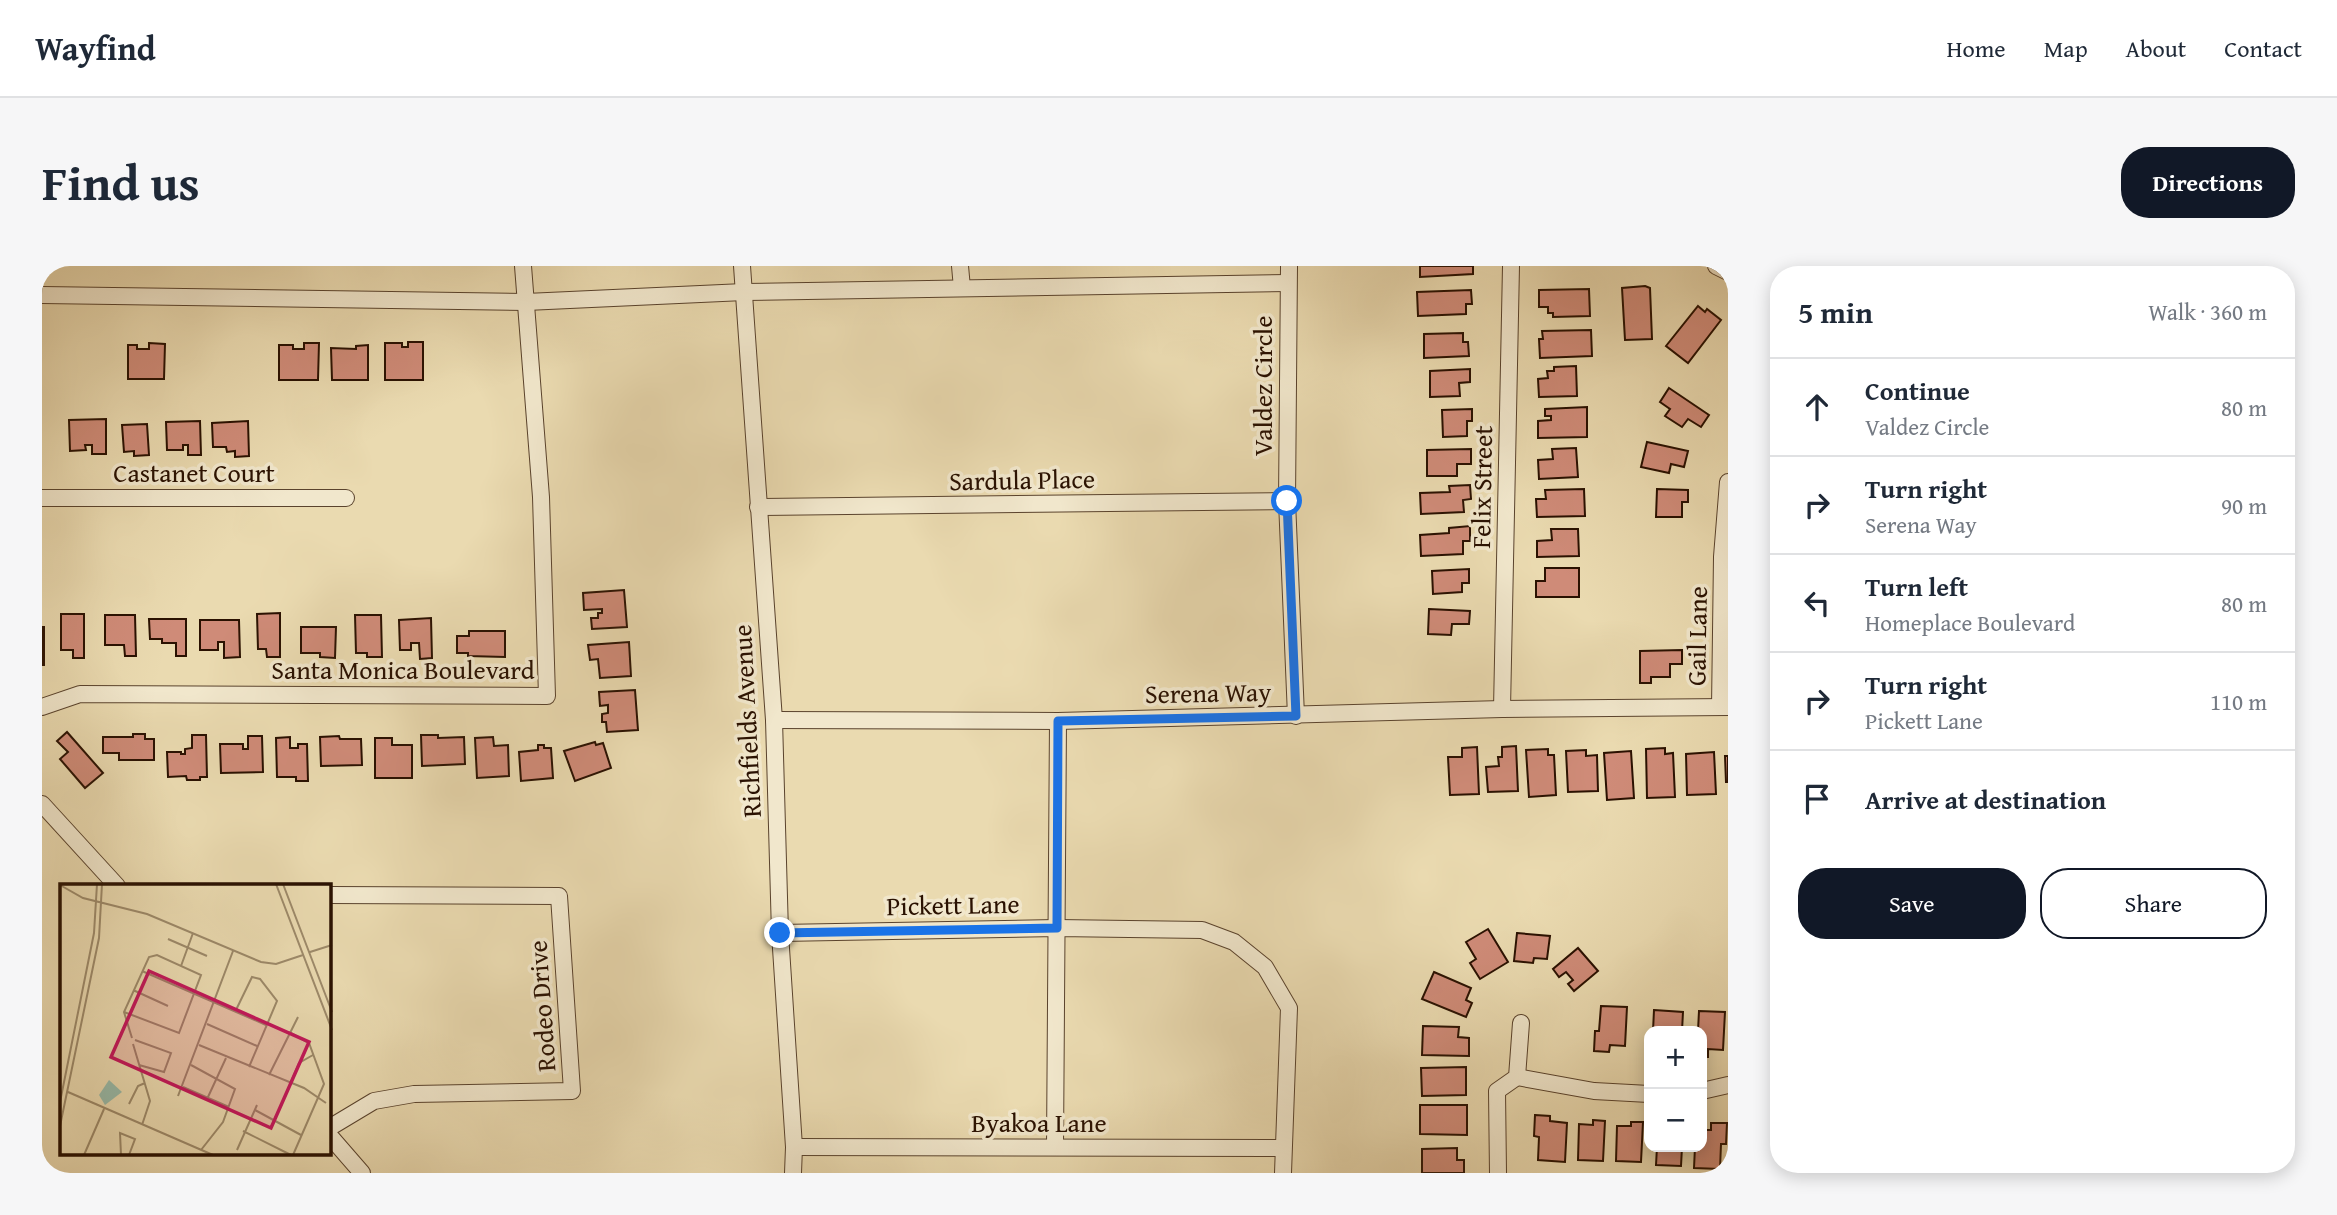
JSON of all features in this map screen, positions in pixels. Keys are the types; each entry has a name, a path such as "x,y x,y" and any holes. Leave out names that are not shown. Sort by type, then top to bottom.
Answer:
{"street":[{"name":"Santa Monica Boulevard","path":"42,707 80,694 547,696 541,497 523,266"},
{"name":"Richfields Avenue","path":"742,266 774,720 780,933 794,1147 793,1173"},
{"path":"960,266 962,288"},
{"name":"Valdez Circle","path":"1289,266 1287,501 1296,716"},
{"name":"Felix Street","path":"1502,709 1511,266"},
{"path":"1716,266 1728,272"},
{"path":"42,295 526,302 744,292 1288,283"},
{"name":"Gail Lane","path":"1724,707 1722,557 1728,482"},
{"name":"Castanet Court","path":"42,498 346,498"},
{"name":"Sardula Place","path":"758,507 1287,501"},
{"name":"Serena Way","path":"774,720 1058,721 1502,709 1724,707"},
{"path":"1055,1147 1058,721"},
{"path":"42,804 115,884"},
{"name":"Rodeo Drive","path":"331,895 559,895 572,1091 414,1094 374,1101 331,1127"},
{"name":"Pickett Lane","path":"780,933 1057,928 1202,930 1234,942 1265,967 1289,1008 1283,1173"},
{"path":"1517,1077 1521,1023"},
{"path":"1498,1173 1497,1091 1517,1077 1594,1091 1644,1094"},
{"path":"1707,1090 1728,1084"},
{"path":"331,1137 362,1173"},
{"name":"Byakoa Lane","path":"794,1147 1283,1148"}],"building":[{"path":"1420,266 1473,266 1473,274 1420,277"},
{"path":"1622,288 1650,288 1652,339 1625,340"},
{"path":"1589,289 1590,316 1553,317 1553,313 1548,313 1548,307 1539,307 1539,290"},
{"path":"1471,290 1472,304 1466,304 1466,314 1418,316 1417,292"},
{"path":"1698,306 1705,312 1707,309 1721,320 1688,363 1666,346"},
{"path":"1591,330 1592,356 1540,358 1539,339 1543,339 1542,331"},
{"path":"1463,333 1463,342 1468,342 1469,356 1424,358 1424,334"},
{"path":"408,342 423,342 423,380 385,380 385,343 402,343 402,347 408,347"},
{"path":"149,343 165,344 164,379 128,379 128,345 137,345 137,349 149,349"},
{"path":"304,343 319,343 318,380 279,380 279,345 293,345 293,349 304,349"},
{"path":"368,345 368,380 332,380 331,348 356,349 356,346"},
{"path":"1576,366 1577,396 1539,397 1538,379 1548,378 1547,371 1554,371 1554,367"},
{"path":"1470,369 1470,382 1459,383 1460,396 1430,397 1430,371"},
{"path":"1669,388 1709,415 1701,427 1688,419 1682,427 1665,416 1670,409 1660,402"},
{"path":"1587,407 1587,437 1538,438 1538,421 1551,420 1551,416 1545,416 1545,409"},
{"path":"1472,409 1472,421 1467,421 1467,436 1443,437 1442,410"},
{"path":"106,419 106,454 92,454 92,445 85,445 86,450 70,451 69,420"},
{"path":"200,421 201,455 188,455 188,445 183,445 183,450 167,450 166,422"},
{"path":"248,421 249,456 235,457 235,451 227,452 226,447 213,447 212,423"},
{"path":"147,424 149,455 134,456 134,451 124,452 122,425"},
{"path":"1647,442 1688,451 1684,467 1671,464 1669,473 1641,467"},
{"path":"1576,448 1578,477 1539,479 1538,460 1553,459 1552,449"},
{"path":"1471,449 1471,464 1457,464 1457,476 1427,476 1427,450"},
{"path":"1470,485 1471,499 1463,500 1464,512 1421,514 1420,493 1450,492 1449,486"},
{"path":"1584,489 1585,516 1537,517 1536,499 1546,499 1545,490"},
{"path":"1657,489 1688,490 1688,502 1682,502 1682,517 1656,517"},
{"path":"1470,526 1470,541 1463,541 1463,554 1421,556 1420,535 1449,533 1449,528"},
{"path":"1551,529 1578,529 1579,556 1537,557 1537,541 1552,540"},
{"path":"1545,568 1579,568 1579,597 1536,597 1536,581 1545,581"},
{"path":"1469,569 1469,583 1462,583 1462,592 1433,594 1432,571"},
{"path":"624,590 627,627 592,629 591,618 598,618 602,609 584,610 583,593"},
{"path":"1429,609 1470,611 1469,624 1452,624 1451,635 1428,634"},
{"path":"280,613 280,657 267,657 266,649 258,649 257,614"},
{"path":"61,614 84,614 84,658 73,658 73,650 61,650"},
{"path":"105,615 135,615 136,656 125,656 124,645 105,645"},
{"path":"355,615 381,615 382,657 367,657 367,653 356,653"},
{"path":"431,618 432,658 420,659 419,643 411,643 411,650 400,650 399,620"},
{"path":"149,619 186,619 186,656 176,656 176,643 162,643 162,639 150,639"},
{"path":"200,620 239,620 240,657 224,658 224,642 218,642 218,650 200,650"},
{"path":"44,627 44,665 42,665"},
{"path":"301,627 336,627 335,658 320,657 320,653 301,653"},
{"path":"469,631 505,631 505,657 457,653 457,636 469,636"},
{"path":"629,642 631,676 600,678 598,659 590,660 588,645"},
{"path":"1682,650 1682,664 1670,664 1670,677 1651,677 1651,683 1640,683 1640,651"},
{"path":"635,690 638,730 607,732 606,722 602,722 602,714 608,713 608,705 600,706 599,692"},
{"path":"67,732 103,773 85,788 60,759 68,752 57,741"},
{"path":"133,734 145,734 145,739 154,739 154,760 119,760 119,753 103,753 103,737 133,737"},
{"path":"192,735 206,735 207,777 187,780 186,776 168,777 167,752 185,754 185,749 192,748"},
{"path":"421,735 438,735 438,738 464,737 465,764 422,766"},
{"path":"248,736 262,736 263,772 221,773 220,744 243,744 243,749 248,749"},
{"path":"339,736 340,739 361,739 362,765 321,766 320,737"},
{"path":"290,737 290,748 307,744 308,781 296,781 296,777 277,777 276,738"},
{"path":"493,737 494,746 508,745 509,776 477,778 475,738"},
{"path":"375,738 392,738 392,745 412,745 412,778 375,778"},
{"path":"595,742 596,745 603,743 611,768 575,781 564,751"},
{"path":"538,745 551,748 553,778 521,781 519,752 538,750"},
{"path":"1516,746 1518,791 1488,792 1486,767 1499,766 1498,757 1502,757 1502,747"},
{"path":"1477,747 1479,794 1450,795 1448,757 1462,757 1462,748"},
{"path":"1665,748 1665,754 1673,753 1675,797 1647,798 1646,749"},
{"path":"1548,749 1548,755 1554,755 1556,795 1529,797 1526,750"},
{"path":"1586,750 1586,756 1597,755 1598,791 1568,792 1566,751"},
{"path":"1631,751 1634,798 1607,800 1604,753"},
{"path":"1714,752 1716,794 1687,795 1686,754"},
{"path":"1725,756 1728,756 1728,782 1726,782"},
{"path":"1488,929 1508,962 1480,979 1470,963 1476,959 1466,942"},
{"path":"1517,933 1550,936 1547,959 1534,958 1533,963 1514,961"},
{"path":"1578,948 1598,971 1574,991 1568,984 1573,980 1566,972 1559,977 1553,969"},
{"path":"1434,972 1471,988 1466,1000 1472,1003 1466,1017 1422,999"},
{"path":"1601,1006 1627,1007 1625,1046 1610,1045 1609,1052 1594,1051"},
{"path":"1654,1010 1683,1012 1682,1026 1653,1026"},
{"path":"1699,1011 1725,1012 1723,1050 1708,1049 1707,1057 1707,1026 1698,1026"},
{"path":"1423,1026 1459,1027 1458,1037 1469,1038 1469,1056 1422,1055"},
{"path":"1466,1067 1466,1095 1422,1096 1421,1068"},
{"path":"1420,1105 1467,1105 1467,1135 1420,1134"},
{"path":"1535,1115 1550,1116 1550,1121 1567,1123 1565,1162 1538,1160 1539,1137 1534,1136"},
{"path":"1593,1120 1605,1121 1603,1161 1578,1160 1579,1124 1593,1125"},
{"path":"1631,1122 1643,1122 1641,1162 1616,1161 1617,1126 1631,1126"},
{"path":"1711,1123 1727,1123 1726,1144 1721,1144 1720,1169 1694,1168 1695,1152 1707,1152 1707,1130 1711,1130"},
{"path":"1457,1148 1457,1160 1464,1160 1464,1173 1422,1173 1422,1149"},
{"path":"1657,1152 1682,1152 1681,1166 1656,1165"}],"route":[{"path":"780,933 1057,928 1058,721 1296,716 1287,501"}]}
